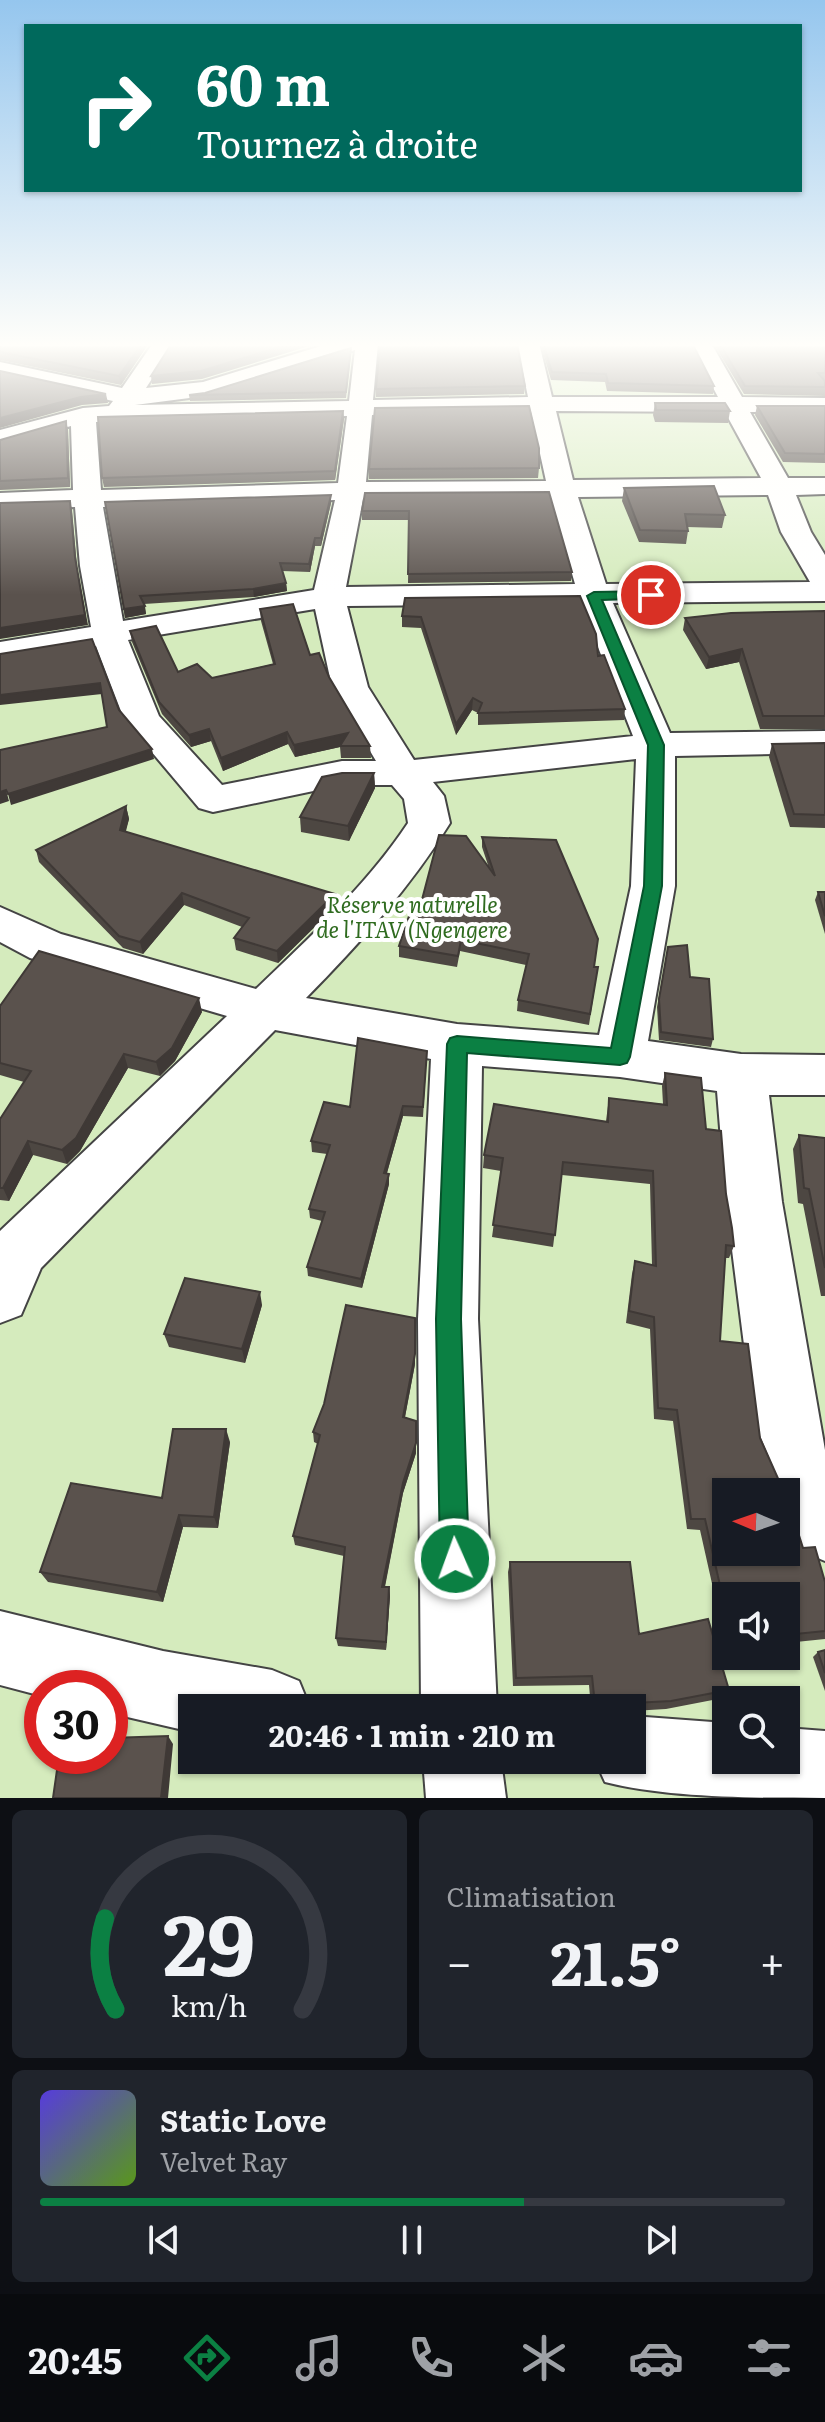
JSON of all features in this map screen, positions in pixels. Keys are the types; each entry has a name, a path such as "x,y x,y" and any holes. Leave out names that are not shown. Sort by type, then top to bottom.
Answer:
{"street":[{"path":"0,438 40,427"},
{"path":"84,427 87,499 110,635 138,713 213,799 342,773 403,773 656,745 825,742"},
{"path":"0,1295 19,1251 342,933 408,856 429,823 424,796 403,773 350,687 328,597 351,491 358,427"},
{"path":"547,427 561,488 594,596 656,745 653,886 620,1057"},
{"path":"746,427 778,485 796,532 825,581"},
{"path":"0,501 351,491 825,486"},
{"path":"0,652 328,597 825,591"},
{"path":"0,923 46,946 267,1010 457,1044 620,1057 741,1074 825,1075"},
{"path":"457,1044 448,1319 459,1694"},
{"path":"741,1074 754,1202 790,1448 825,1527"},
{"path":"0,1648 192,1694"},
{"path":"646,1756 825,1770"},
{"path":"463,1774 466,1798"}],"green space":[{"name":"Réserve naturelle de l'ITAV (Ngengere","path":"0,427 825,427 825,1798 0,1798"}],"building":[{"path":"45,427 66,427 68,478 0,481 0,440"},
{"path":"99,427 341,427 335,471 102,478"},
{"path":"373,427 534,427 539,448 539,468 369,469"},
{"path":"769,427 825,427 825,454 785,453"},
{"path":"714,486 725,515 685,514 688,531 640,530 624,488"},
{"path":"549,492 572,572 408,574 409,511 362,511 365,493"},
{"path":"331,495 321,538 315,538 309,564 280,563 286,583 253,589 140,596 145,606 124,609 105,502"},
{"path":"70,501 85,615 0,628 0,503"},
{"path":"580,596 596,634 598,656 604,655 625,709 478,713 482,703 473,698 456,724 421,617 402,616 405,598"},
{"path":"293,604 310,655 319,653 329,677 370,746 340,746 348,733 294,745 287,732 221,758 209,729 189,735 159,702 130,631 156,626 178,672 197,664 212,678 275,664 260,609"},
{"path":"825,611 825,716 763,716 742,649 709,657 685,618 731,613"},
{"path":"92,639 119,710 152,749 8,794 6,790 0,792 0,750 107,727 100,683 0,695 0,654"},
{"path":"825,743 825,815 794,814 772,744"},
{"path":"342,773 374,773 348,826 300,817 322,777"},
{"path":"126,806 120,830 335,894 277,951 234,938 249,918 182,893 140,942 119,936 36,850"},
{"path":"439,835 466,836 495,876 482,837 556,840 598,939 594,967 598,967 590,1014 518,1000 529,954 461,940 458,956 399,946 411,910 419,911"},
{"path":"818,892 825,892 825,916"},
{"path":"687,945 690,977 709,979 713,1039 661,1032 659,999 668,947"},
{"path":"39,951 199,998 172,1048 156,1062 124,1054 76,1138 62,1150 28,1141 3,1188 0,1188 0,1119 31,1071 0,1063 0,1006"},
{"path":"358,1038 427,1051 423,1107 403,1106 384,1173 389,1174 361,1279 307,1267 325,1212 309,1209 330,1145 311,1141 324,1102 350,1107"},
{"path":"665,1073 701,1078 706,1129 721,1131 734,1246 726,1245 720,1341 748,1344 760,1438 778,1478 712,1478 712,1550 705,1519 691,1519 677,1410 658,1408 654,1317 629,1311 635,1261 656,1266 653,1171 563,1162 555,1235 493,1225 503,1158 484,1155 494,1104 608,1122 609,1098 667,1105"},
{"path":"799,1135 825,1138 825,1268 809,1189 804,1188"},
{"path":"185,1278 260,1292 242,1349 164,1334"},
{"path":"346,1305 415,1318 415,1354 403,1417 416,1421 416,1443 403,1483 382,1587 389,1587 386,1642 336,1638 345,1547 293,1536 320,1435 313,1432 324,1404"},
{"path":"173,1429 226,1429 214,1517 179,1515 157,1592 40,1572 71,1483 162,1498"},
{"path":"800,1539 803,1548 815,1547 825,1582 825,1631 800,1634 800,1582 719,1582 716,1566 800,1566"},
{"path":"510,1562 630,1562 639,1634 708,1619 712,1633 712,1670 723,1670 728,1686 712,1686 712,1693 646,1702 646,1694 594,1694 592,1676 516,1678"},
{"path":"825,1650 825,1673 818,1652"},
{"path":"168,1736 161,1798 53,1798 56,1774 128,1774 128,1737"}],"route":[{"path":"455,1559 448,1319 457,1044 620,1057 653,886 656,745 594,596 651,595"}]}
